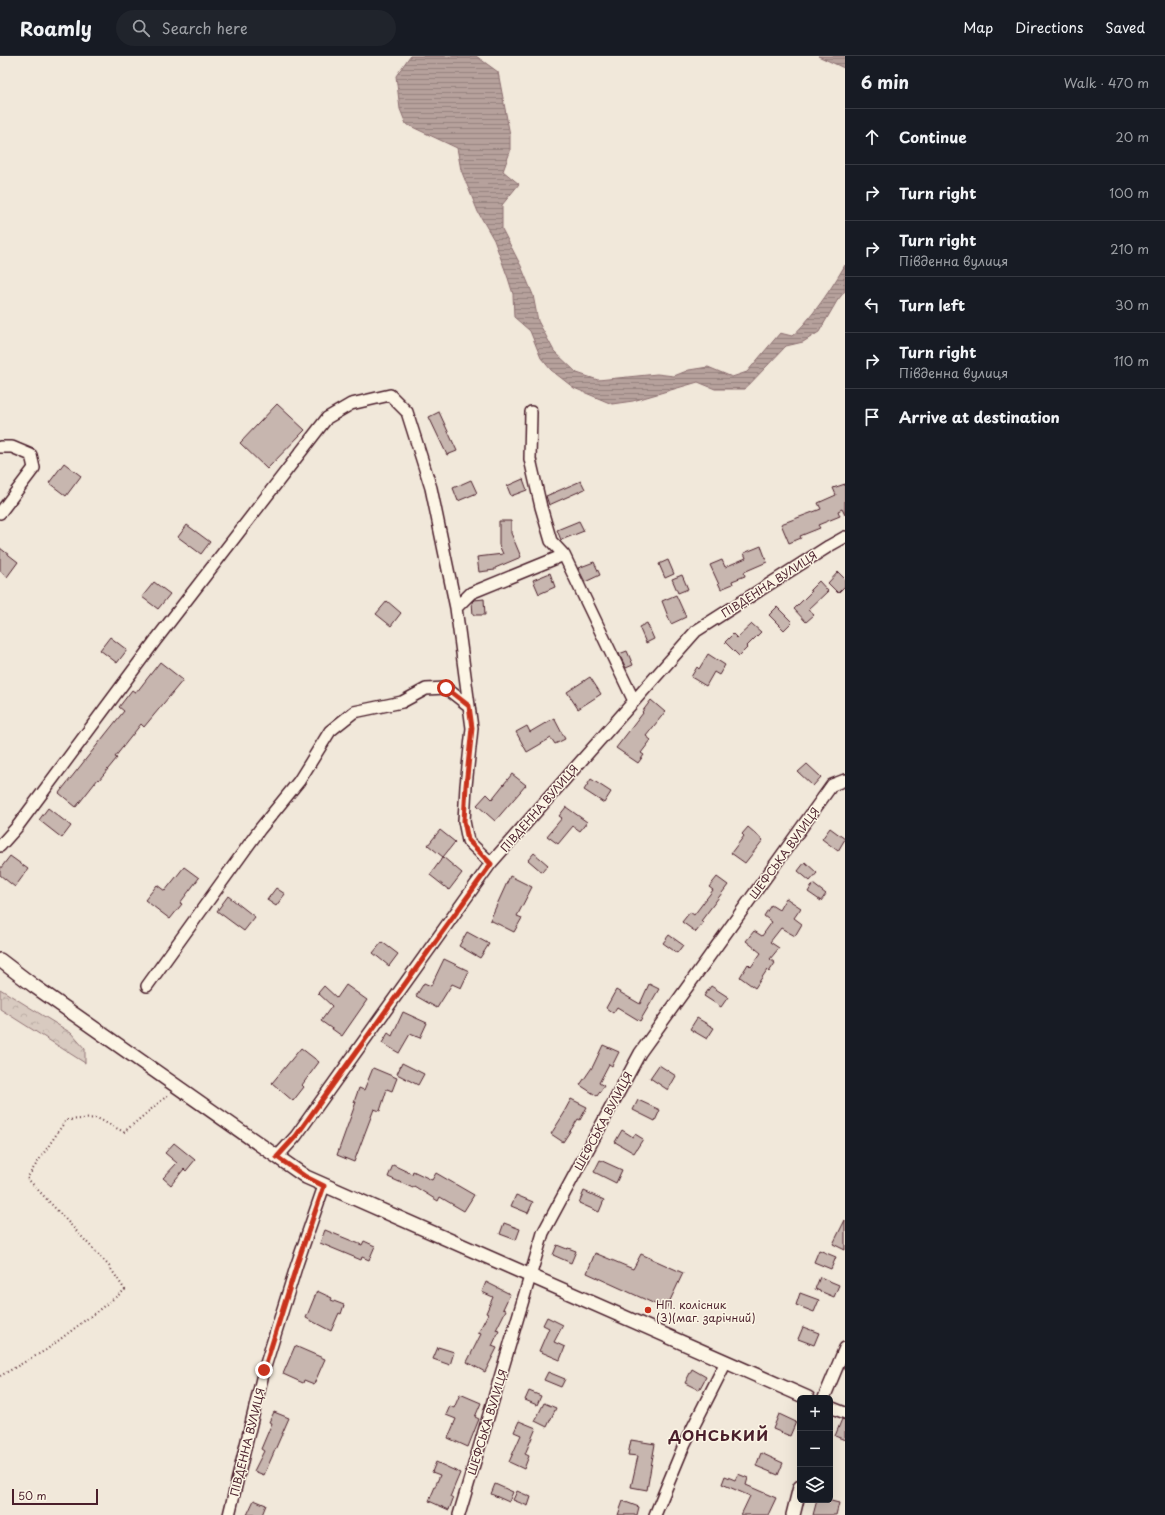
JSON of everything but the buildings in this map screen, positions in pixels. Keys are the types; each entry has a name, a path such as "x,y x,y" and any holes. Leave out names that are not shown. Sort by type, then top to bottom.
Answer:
{"street":[{"path":"0,846 17,827 160,635 328,418 351,404 390,395 407,412 431,488 456,608 472,728 464,821 468,840 491,864"},
{"path":"530,412 530,459 541,507 551,541 564,555 634,701"},
{"path":"0,447 12,447 31,455 34,468 0,513"},
{"name":"ПІВДЕННА ВУЛИЦЯ","path":"277,1157 301,1130 491,864 696,631 845,537"},
{"path":"456,608 470,594 564,555"},
{"path":"147,986 260,829 299,781 330,731 354,712 402,702 426,690 446,688 469,706"},
{"name":"ШЕФСЬКА ВУЛИЦЯ","path":"459,1515 543,1233 640,1053 832,785 845,780"},
{"path":"0,960 34,986 306,1177 801,1395"},
{"name":"ПІВДЕННА ВУЛИЦЯ","path":"229,1515 264,1370 297,1264 324,1186"},
{"path":"825,1395 845,1348"},
{"path":"655,1515 685,1443 726,1362"},
{"path":"833,1408 845,1413"},
{"path":"793,1515 797,1499"}],"path":[{"path":"0,1376 46,1350 125,1290 109,1266 28,1178 66,1120 97,1118 124,1132 178,1087"}],"green space":[{"path":"0,989 71,1033 85,1049 85,1063 0,1009"}],"shaded area":[{"path":"410,56 476,56 498,72 510,135 510,152 503,171 519,184 502,205 502,229 521,266 533,295 538,321 554,351 577,373 598,380 657,374 674,376 689,370 708,367 732,377 747,372 780,333 792,336 799,330 821,303 845,265 845,291 837,301 819,332 803,342 786,346 745,389 715,389 698,382 633,401 612,404 574,388 551,370 541,358 530,331 514,317 513,294 508,278 494,240 478,212 461,170 457,148 406,124 400,109 396,76"},
{"path":"818,56 845,56 845,69 844,68"}],"place":[{"name":"НП. колісник (3)(маг. зарічний)","path":"648,1310"}],"district":[{"name":"ДОНСЬКИЙ","path":"719,1434"}],"route":[{"path":"264,1370 297,1264 324,1186 306,1177 277,1157 296,1136 491,864 468,840 464,821 472,728 469,706 446,688"}]}
